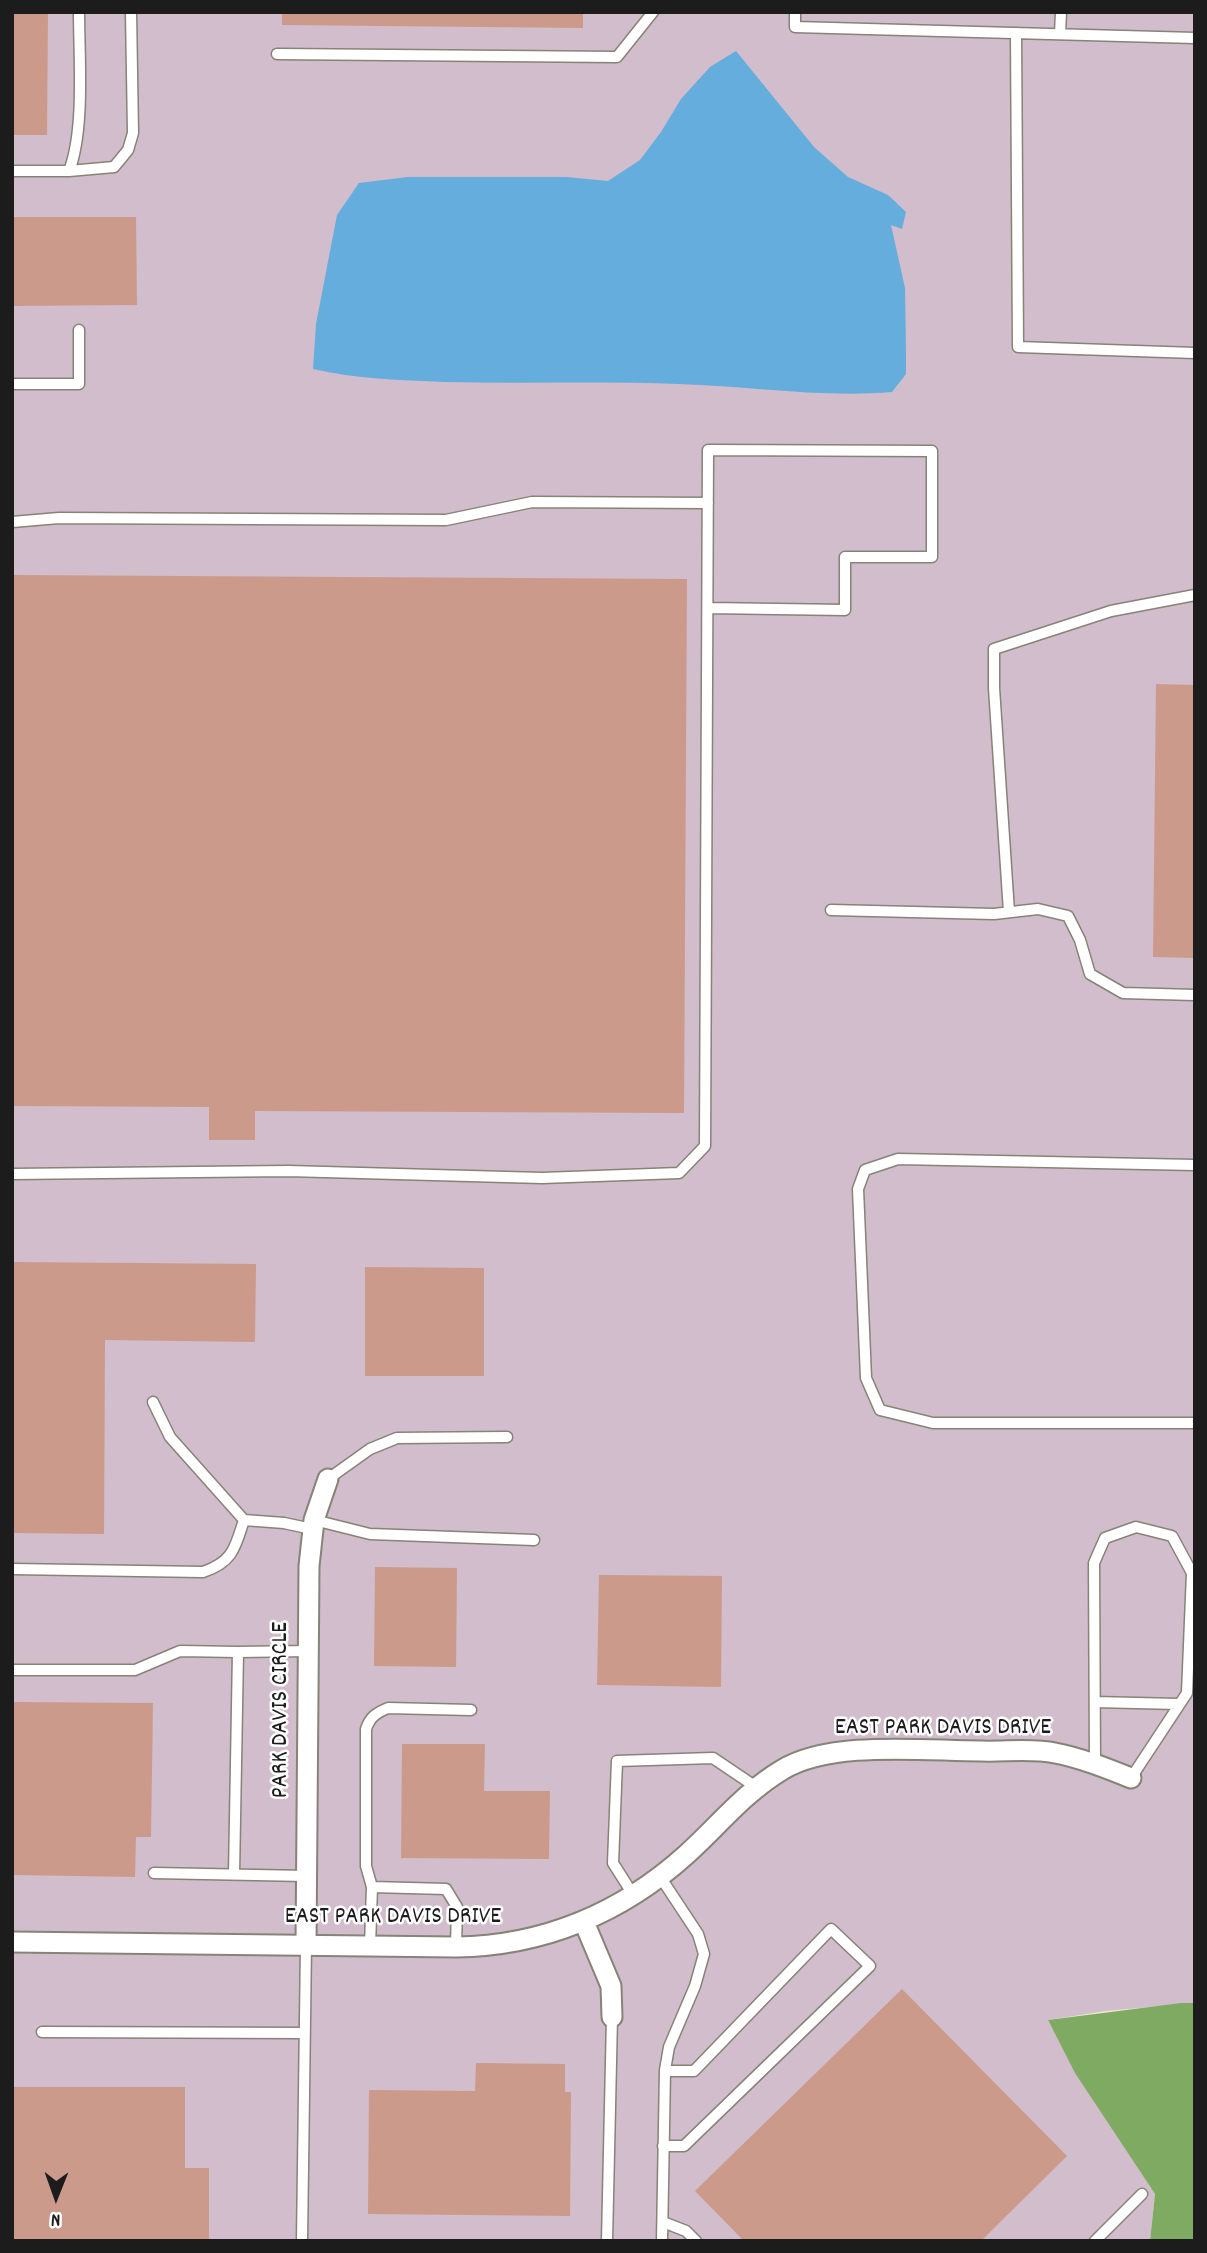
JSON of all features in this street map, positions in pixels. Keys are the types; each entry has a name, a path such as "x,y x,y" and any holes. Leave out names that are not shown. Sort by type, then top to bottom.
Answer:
{"street":[{"name":"PARK DAVIS CIRCLE","path":"306,1945 309,1566 313,1525 328,1479"},
{"name":"EAST PARK DAVIS DRIVE","path":"12,1942 456,1947 513,1943 584,1922 634,1896 661,1878 756,1787 785,1768 811,1757 857,1750 1052,1752 1095,1763 1131,1778"},
{"path":"584,1922 611,1986 612,2017"}],"lane":[{"path":"69,171 75,156 78,129 79,12"},
{"path":"12,171 69,171 114,167 128,150 133,133 131,12"},
{"path":"277,54 617,57 653,12"},
{"path":"796,12 795,27 1195,38"},
{"path":"1060,34 1061,12"},
{"path":"1016,33 1018,347 1195,354"},
{"path":"12,384 79,384 79,330"},
{"path":"12,1174 288,1171 542,1178 679,1173 705,1146 708,450 932,452 932,557 845,557 845,610 708,608"},
{"path":"12,523 59,518 446,520 533,502 709,502"},
{"path":"1009,912 994,688 994,649 1111,611 1195,595"},
{"path":"831,910 995,914 1038,909 1068,916 1080,940 1090,974 1123,993 1195,995"},
{"path":"1195,1165 898,1160 865,1170 858,1189 866,1378 880,1410 933,1423 1195,1423"},
{"path":"153,1402 170,1437 244,1520 313,1525 369,1534 534,1540"},
{"path":"328,1479 370,1448 397,1438 507,1437"},
{"path":"12,1569 203,1573 219,1567 234,1552 244,1520"},
{"path":"1095,1763 1094,1563 1105,1538 1136,1527 1172,1536 1192,1573 1187,1693 1131,1778"},
{"path":"12,1670 135,1670 180,1651 308,1651"},
{"path":"234,1874 238,1652"},
{"path":"1094,1702 1178,1704"},
{"path":"370,1945 372,1887 366,1866 366,1729 369,1720 377,1712 388,1708 471,1710"},
{"path":"634,1896 613,1863 617,1761 713,1758 756,1787"},
{"path":"154,1873 306,1876"},
{"path":"661,1878 698,1934 704,1954 695,1986 669,2048 665,2071 662,2241"},
{"path":"372,1887 446,1889 457,1908 456,1947"},
{"path":"663,2146 684,2146 870,1966 831,1929 694,2071 665,2071"},
{"path":"302,2241 306,1945"},
{"path":"607,2241 612,2017"},
{"path":"42,2032 304,2033"},
{"path":"1095,2241 1142,2194"},
{"path":"663,2222 686,2231 696,2241"}],"shaded area":[{"path":"12,12 1195,12 1195,2003 1106,2011 1048,2020 1076,2073 1155,2194 1150,2241 12,2241"}],"green space":[{"path":"1195,2003 1195,2241 1150,2241 1155,2194 1075,2073 1048,2020"}],"water":[{"path":"736,51 814,147 848,177 888,195 906,212 902,229 891,225 905,288 906,354 906,374 892,392 812,393 650,383 445,382 362,377 313,369 316,324 337,215 359,183 408,177 566,177 608,181 640,160 681,99 710,67"}],"building":[{"path":"12,12 48,12 47,135 12,135"},
{"path":"282,12 583,12 583,28 282,25"},
{"path":"12,217 136,217 137,305 12,306"},
{"path":"12,575 687,579 684,1113 255,1111 255,1140 209,1140 209,1107 12,1106"},
{"path":"1156,684 1195,685 1195,958 1153,957"},
{"path":"12,1262 256,1264 255,1342 105,1340 104,1534 12,1533"},
{"path":"365,1267 484,1268 484,1376 365,1376"},
{"path":"375,1567 457,1568 456,1667 374,1666"},
{"path":"599,1575 722,1576 721,1687 597,1685"},
{"path":"12,1702 153,1703 151,1837 136,1837 135,1877 12,1875"},
{"path":"402,1744 485,1744 484,1791 550,1791 549,1859 401,1858"},
{"path":"902,1989 1067,2156 981,2241 744,2241 695,2191"},
{"path":"476,2063 565,2064 565,2092 571,2092 570,2216 368,2214 369,2090 475,2091"},
{"path":"12,2087 185,2087 185,2168 209,2168 209,2241 12,2241"}]}
